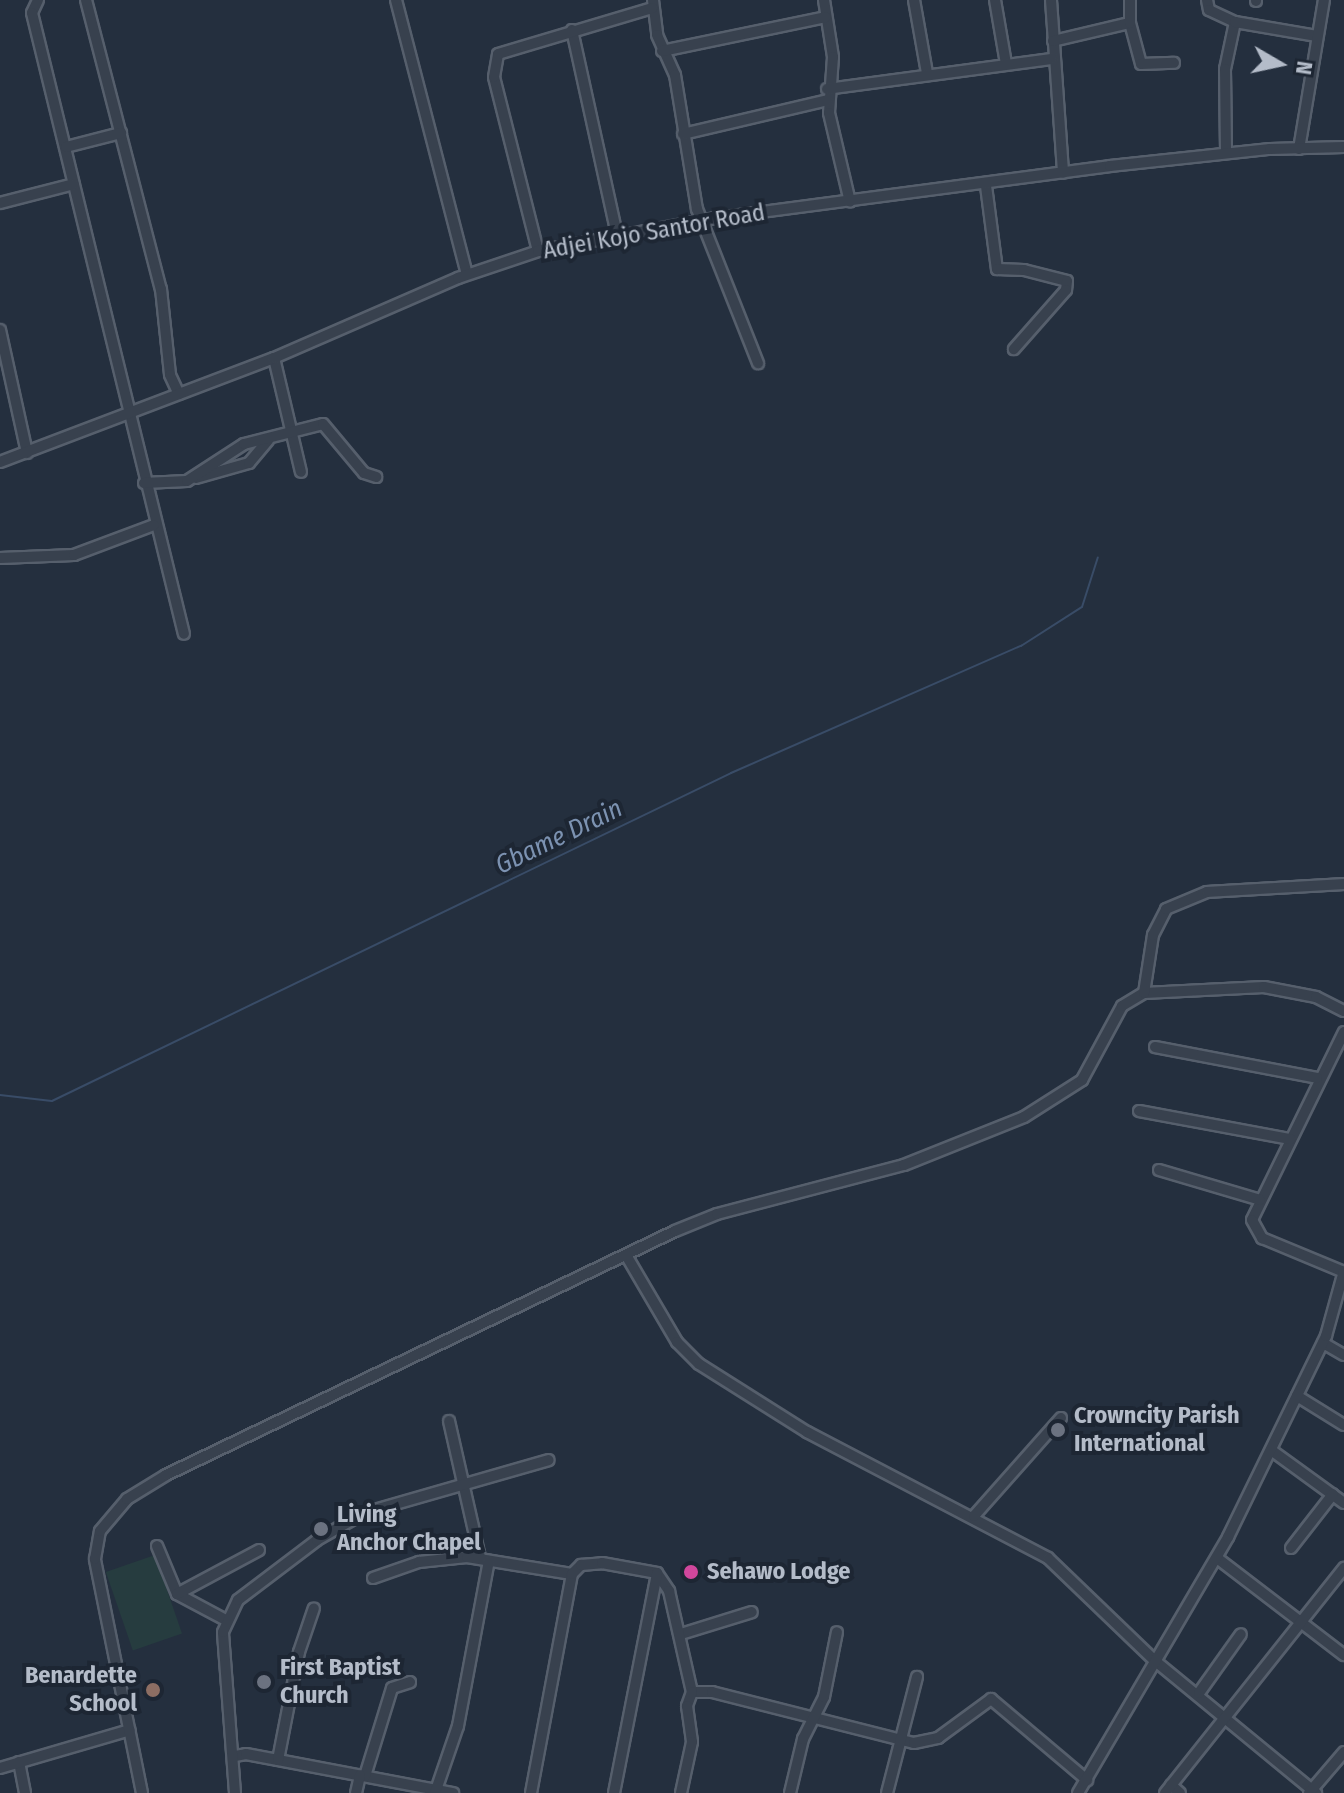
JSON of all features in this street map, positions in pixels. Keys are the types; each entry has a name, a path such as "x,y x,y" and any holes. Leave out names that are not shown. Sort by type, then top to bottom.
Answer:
{"street":[{"path":"38,0 32,13 154,525 184,634"},
{"path":"86,0 161,289 170,375 179,394"},
{"path":"396,0 467,274"},
{"path":"824,0 833,57 828,94 850,202"},
{"path":"914,0 927,73"},
{"path":"995,0 1006,64"},
{"path":"1051,0 1052,59 1063,173"},
{"path":"1130,0 1130,23 1141,64 1174,63"},
{"path":"1207,0 1209,10 1235,22 1317,36"},
{"path":"1299,149 1324,0"},
{"path":"538,251 493,66 498,54 653,4 662,51 675,75 683,134 702,220 758,363"},
{"path":"662,51 826,17"},
{"path":"1226,153 1225,69 1235,22"},
{"path":"1053,41 1130,23"},
{"path":"572,30 617,235"},
{"path":"683,134 828,94 927,73 1052,59"},
{"path":"66,147 121,133"},
{"name":"Adjei Kojo Santor Road","path":"0,462 274,358 467,274 538,251 702,220 986,186 1063,173 1226,153 1344,147"},
{"path":"0,203 74,184"},
{"path":"986,186 997,269 1067,281 1066,290 1014,349"},
{"path":"0,330 5,371 27,453"},
{"path":"274,358 289,432 301,472"},
{"path":"194,478 232,450 289,432 328,425 364,473 376,477"},
{"path":"144,483 221,475 249,463 268,440"},
{"path":"0,558 74,555 154,525"},
{"path":"1144,993 1158,920 1179,901 1207,892 1344,884"},
{"path":"142,1793 95,1549 104,1524 123,1502 166,1475 717,1214 904,1165 1024,1117 1082,1080 1122,1006 1144,993 1264,987 1316,997 1344,1011"},
{"path":"1078,1793 1217,1558 1323,1343 1344,1272 1254,1232 1260,1200 1317,1078 1344,1032"},
{"path":"1155,1047 1317,1078"},
{"path":"1139,1111 1290,1139"},
{"path":"1159,1170 1260,1200"},
{"path":"626,1255 677,1342 699,1364 807,1432 974,1516 1048,1558 1154,1660 1199,1693 1313,1792 1344,1752"},
{"path":"1323,1343 1344,1355"},
{"path":"1297,1396 1344,1425"},
{"path":"974,1516 1061,1418"},
{"path":"436,1791 458,1726 484,1560 449,1421"},
{"path":"1271,1450 1344,1503"},
{"path":"235,1793 235,1756 228,1737 226,1620 238,1600 350,1520 464,1482 549,1460"},
{"path":"1291,1548 1333,1494"},
{"path":"157,1546 177,1594 226,1620"},
{"path":"177,1594 259,1550"},
{"path":"373,1578 436,1558 484,1560 572,1574 590,1563 657,1573 669,1591 692,1692 687,1706 692,1742 681,1793"},
{"path":"1217,1558 1344,1655"},
{"path":"1180,1793 1168,1789 1344,1568"},
{"path":"614,1793 657,1573"},
{"path":"531,1793 572,1574"},
{"path":"278,1760 296,1662 314,1608"},
{"path":"681,1634 752,1612"},
{"path":"790,1793 813,1719 824,1697 837,1632"},
{"path":"1199,1693 1241,1634"},
{"path":"887,1793 917,1677"},
{"path":"356,1793 392,1688 410,1682"},
{"path":"692,1692 712,1692 899,1741 938,1738 991,1699 1087,1780"},
{"path":"0,1768 130,1730"},
{"path":"235,1756 278,1760 453,1793"},
{"path":"19,1762 25,1793"}],"green space":[{"path":"155,1555 182,1633 133,1650 106,1572"}],"waterway":[{"name":"Gbame Drain","path":"0,1095 52,1101 731,773 1021,646 1082,607 1098,557"}],"place":[{"name":"Crowncity Parish International","path":"1058,1430"},
{"name":"Living Anchor Chapel","path":"321,1529"},
{"name":"Sehawo Lodge","path":"691,1572"},
{"name":"First Baptist Church","path":"264,1682"},
{"name":"Benardette School","path":"153,1690"}]}
